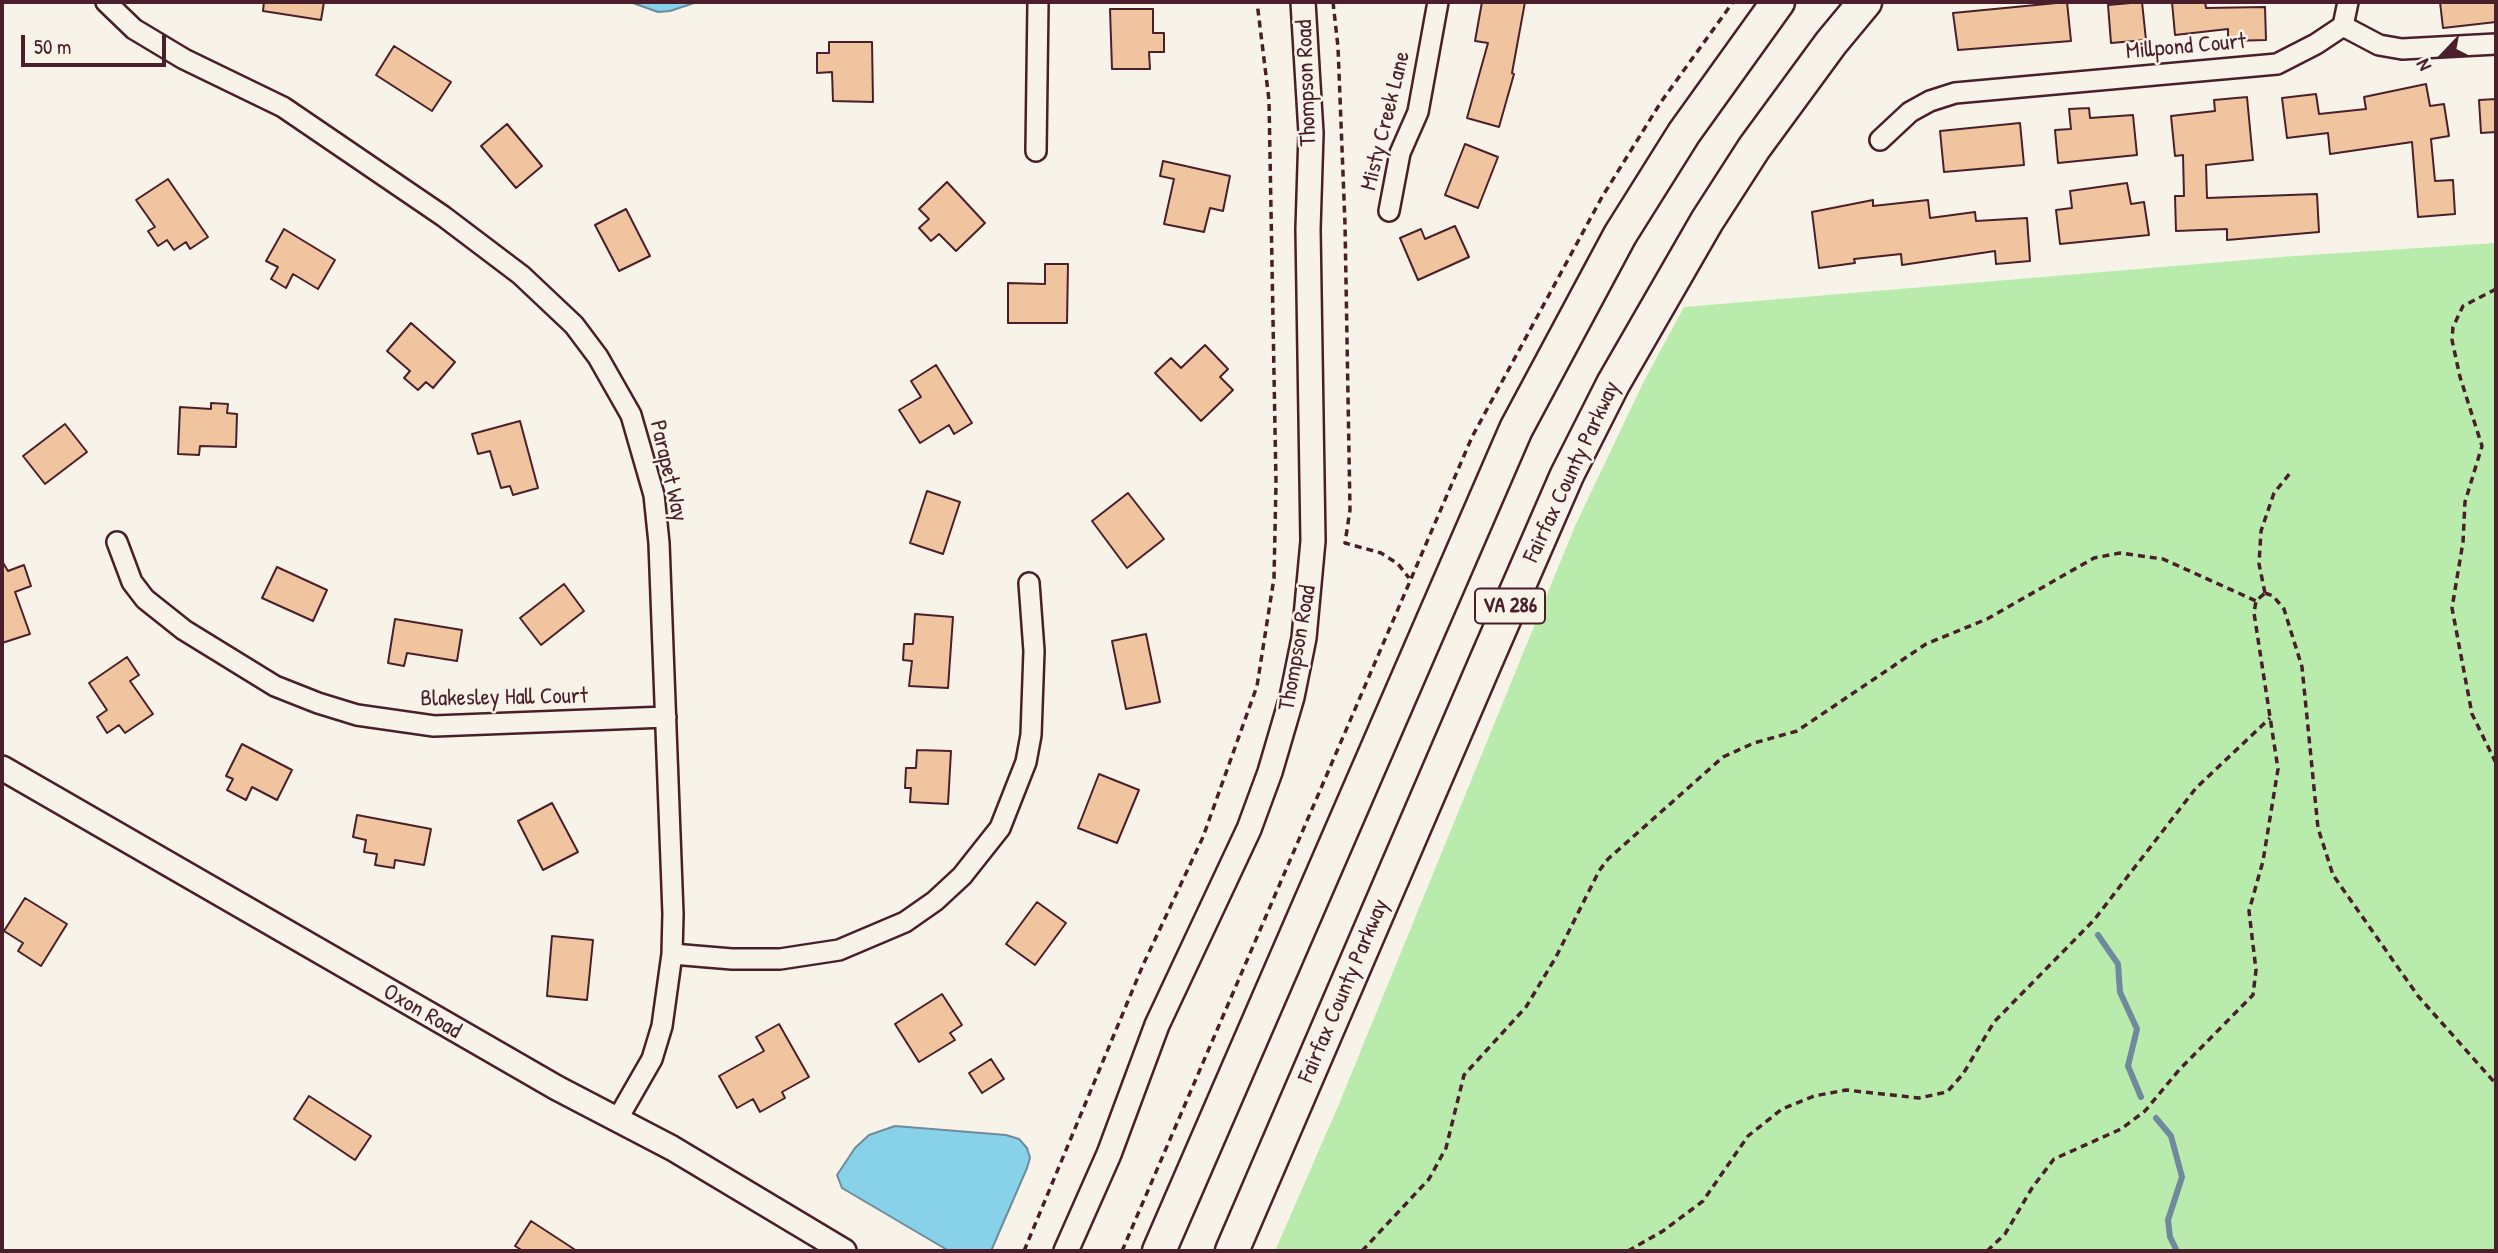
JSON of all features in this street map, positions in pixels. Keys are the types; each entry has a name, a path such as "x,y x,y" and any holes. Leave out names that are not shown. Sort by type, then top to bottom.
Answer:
{"highway":[{"name":"VA 286","path":"1159,1251 1516,429 1620,235 1684,133 1778,2"},
{"name":"Fairfax County Parkway","path":"1232,1251 1567,475 1607,396 1707,221 1754,148 1831,43 1865,2"}],"street":[{"name":"Parapet Way","path":"106,2 151,40 283,107 443,216 521,275 574,325 619,392 644,454 660,543 672,954 665,1010 652,1059 617,1120"},
{"path":"1036,150 1038,2"},
{"name":"Thompson Road","path":"1066,1251 1109,1154 1157,1025 1249,829 1288,709 1304,638 1313,541 1308,229 1311,133 1303,2"},
{"name":"Misty Creek Lane","path":"1389,211 1392,181 1400,153 1418,111 1438,2"},
{"path":"2348,2 2343,26 2379,45 2402,49 2496,44"},
{"name":"Millpond Court","path":"1880,140 1910,112 1930,101 1955,93 2277,64 2316,44 2343,26"},
{"name":"Blakesley Hall Court","path":"117,542 132,582 165,614 228,660 275,686 318,703 367,717 434,726 666,717"},
{"path":"672,954 732,960 780,959 839,950 905,922 962,876 1000,828 1026,762 1031,735 1034,651 1029,583"},
{"name":"Oxon Road","path":"2,768 374,985 672,1148 844,1251"}],"path":[{"path":"1024,1251 1143,965 1203,837 1257,686 1274,578 1276,483 1269,100 1257,2"},
{"path":"1333,2 1338,47 1345,224 1350,510 1345,543 1381,553 1398,564 1409,579"},
{"path":"2496,289 2463,306 2457,315 2452,340 2460,377 2482,446 2465,502 2463,542 2452,619 2463,656 2472,714 2496,763"},
{"path":"2265,593 2259,564 2261,531 2274,493 2291,472"},
{"path":"1362,1251 1429,1180 1449,1140 1464,1075 1470,1064 1526,1007 1608,859 1723,758 1754,743 1797,731 1926,644 1987,619 2094,558 2120,554 2163,559 2256,601"},
{"path":"1987,1251 2005,1234 2032,1188 2054,1159 2121,1129 2145,1111 2179,1070 2253,995 2256,970 2249,911 2263,861 2278,769 2254,613 2256,601 2265,593"},
{"path":"2265,593 2273,596 2284,609 2302,667 2318,828 2333,875 2418,996 2496,1084"},
{"path":"1628,1251 1663,1231 1703,1201 1748,1136 1782,1109 1814,1096 1846,1090 1919,1098 1947,1092 1963,1074 2000,1015 2094,920 2196,788 2270,718"}],"green space":[{"path":"2496,243 2496,1251 1275,1251 1339,1104 1575,526 1644,381 1684,307 2294,256"}],"water":[{"path":"630,2 697,2 658,12"},
{"path":"895,1126 1006,1135 1019,1139 1027,1148 1030,1158 1027,1168 991,1251 949,1251 842,1188 837,1175 855,1148 869,1135"}],"building":[{"path":"264,2 324,2 321,20 263,11"},
{"path":"1482,2 1525,2 1512,73 1514,74 1499,127 1467,118 1488,43 1475,41"},
{"path":"2067,2 2071,41 1958,50 1953,13"},
{"path":"2142,2 2146,40 2111,43 2108,5"},
{"path":"2172,2 2205,2 2206,8 2265,7 2266,40 2228,41 2228,29 2175,35"},
{"path":"2440,2 2496,2 2496,22 2443,28"},
{"path":"1110,9 1153,9 1153,33 1164,33 1164,52 1149,52 1150,69 1112,69"},
{"path":"829,42 872,42 873,102 833,101 832,72 817,73 817,53 829,53"},
{"path":"394,46 451,82 432,111 376,75"},
{"path":"2426,84 2430,106 2444,104 2449,136 2431,139 2435,181 2453,180 2455,214 2418,217 2412,142 2330,154 2328,133 2287,138 2282,98 2316,94 2319,114 2366,109 2364,97"},
{"path":"2247,97 2253,160 2206,165 2207,198 2317,194 2319,232 2227,240 2227,229 2176,231 2175,196 2184,196 2183,155 2175,156 2171,116 2215,111 2214,100"},
{"path":"2496,99 2496,132 2481,133 2479,100"},
{"path":"2089,108 2090,118 2133,115 2137,155 2058,163 2055,130 2071,129 2069,109"},
{"path":"2020,123 2024,165 1944,172 1940,131"},
{"path":"507,124 542,166 516,188 481,146"},
{"path":"1465,144 1498,157 1478,208 1445,195"},
{"path":"1163,161 1230,176 1223,211 1210,208 1204,232 1164,224 1174,179 1160,176"},
{"path":"168,179 208,237 190,249 186,242 174,250 167,240 158,246 148,231 155,227 136,200"},
{"path":"947,182 985,223 956,251 939,234 931,241 919,228 929,219 919,209"},
{"path":"2127,183 2131,204 2144,202 2149,235 2060,244 2056,210 2072,208 2070,191"},
{"path":"1873,200 1873,206 1928,200 1930,218 1975,212 1976,221 2027,218 2030,261 1996,264 1995,251 1902,265 1901,254 1854,259 1855,263 1819,268 1812,212"},
{"path":"626,209 650,256 619,271 595,225"},
{"path":"1455,226 1469,257 1418,280 1400,238 1421,229 1425,239"},
{"path":"284,229 335,260 318,289 293,274 286,288 271,279 278,267 266,261"},
{"path":"1045,264 1068,264 1067,323 1008,323 1008,283 1045,284"},
{"path":"411,323 455,362 433,388 426,382 418,390 404,378 410,371 387,351"},
{"path":"1205,345 1228,369 1220,377 1233,390 1201,421 1155,373 1171,358 1181,368"},
{"path":"936,365 972,423 954,434 949,425 920,443 899,410 921,397 911,381"},
{"path":"211,403 228,404 227,413 237,414 236,447 200,446 199,455 178,454 180,407 211,409"},
{"path":"520,421 538,488 513,495 510,486 501,488 490,451 478,454 472,434"},
{"path":"65,424 87,452 45,484 23,456"},
{"path":"927,491 960,502 943,554 910,543"},
{"path":"1128,493 1164,539 1127,568 1092,521"},
{"path":"2,561 8,571 24,565 31,586 15,592 30,634 2,643"},
{"path":"277,567 327,590 313,621 262,598"},
{"path":"564,584 584,611 541,645 520,618"},
{"path":"915,614 953,617 948,688 909,686 912,661 903,660 904,644 913,644"},
{"path":"395,619 462,630 457,661 407,653 404,666 388,663"},
{"path":"1146,634 1160,702 1126,709 1112,641"},
{"path":"127,657 139,675 130,681 153,714 125,733 119,725 107,733 97,717 107,710 89,683"},
{"path":"242,744 292,770 277,800 252,787 246,800 227,790 233,779 226,776"},
{"path":"917,750 951,751 948,804 910,802 911,788 905,788 906,768 916,768"},
{"path":"1099,774 1139,790 1117,843 1078,828"},
{"path":"552,803 578,852 543,870 518,821"},
{"path":"357,815 431,829 424,865 395,860 394,868 375,865 377,854 364,852 366,840 353,837"},
{"path":"25,898 67,924 41,966 18,951 23,943 4,931"},
{"path":"1037,902 1066,923 1035,965 1006,944"},
{"path":"552,936 593,940 587,1000 547,996"},
{"path":"942,994 962,1025 950,1033 955,1040 919,1062 895,1024"},
{"path":"779,1024 809,1077 782,1092 785,1098 760,1112 753,1099 737,1108 719,1076 764,1051 756,1037"},
{"path":"991,1059 1004,1079 982,1093 969,1073"},
{"path":"309,1096 371,1136 355,1160 294,1119"},
{"path":"531,1221 577,1251 523,1251 515,1246"}],"waterway":[{"path":"2098,935 2118,964 2120,992 2137,1029 2128,1066 2141,1097"},
{"path":"2156,1118 2171,1136 2182,1177 2168,1220 2170,1237 2177,1251"}]}
